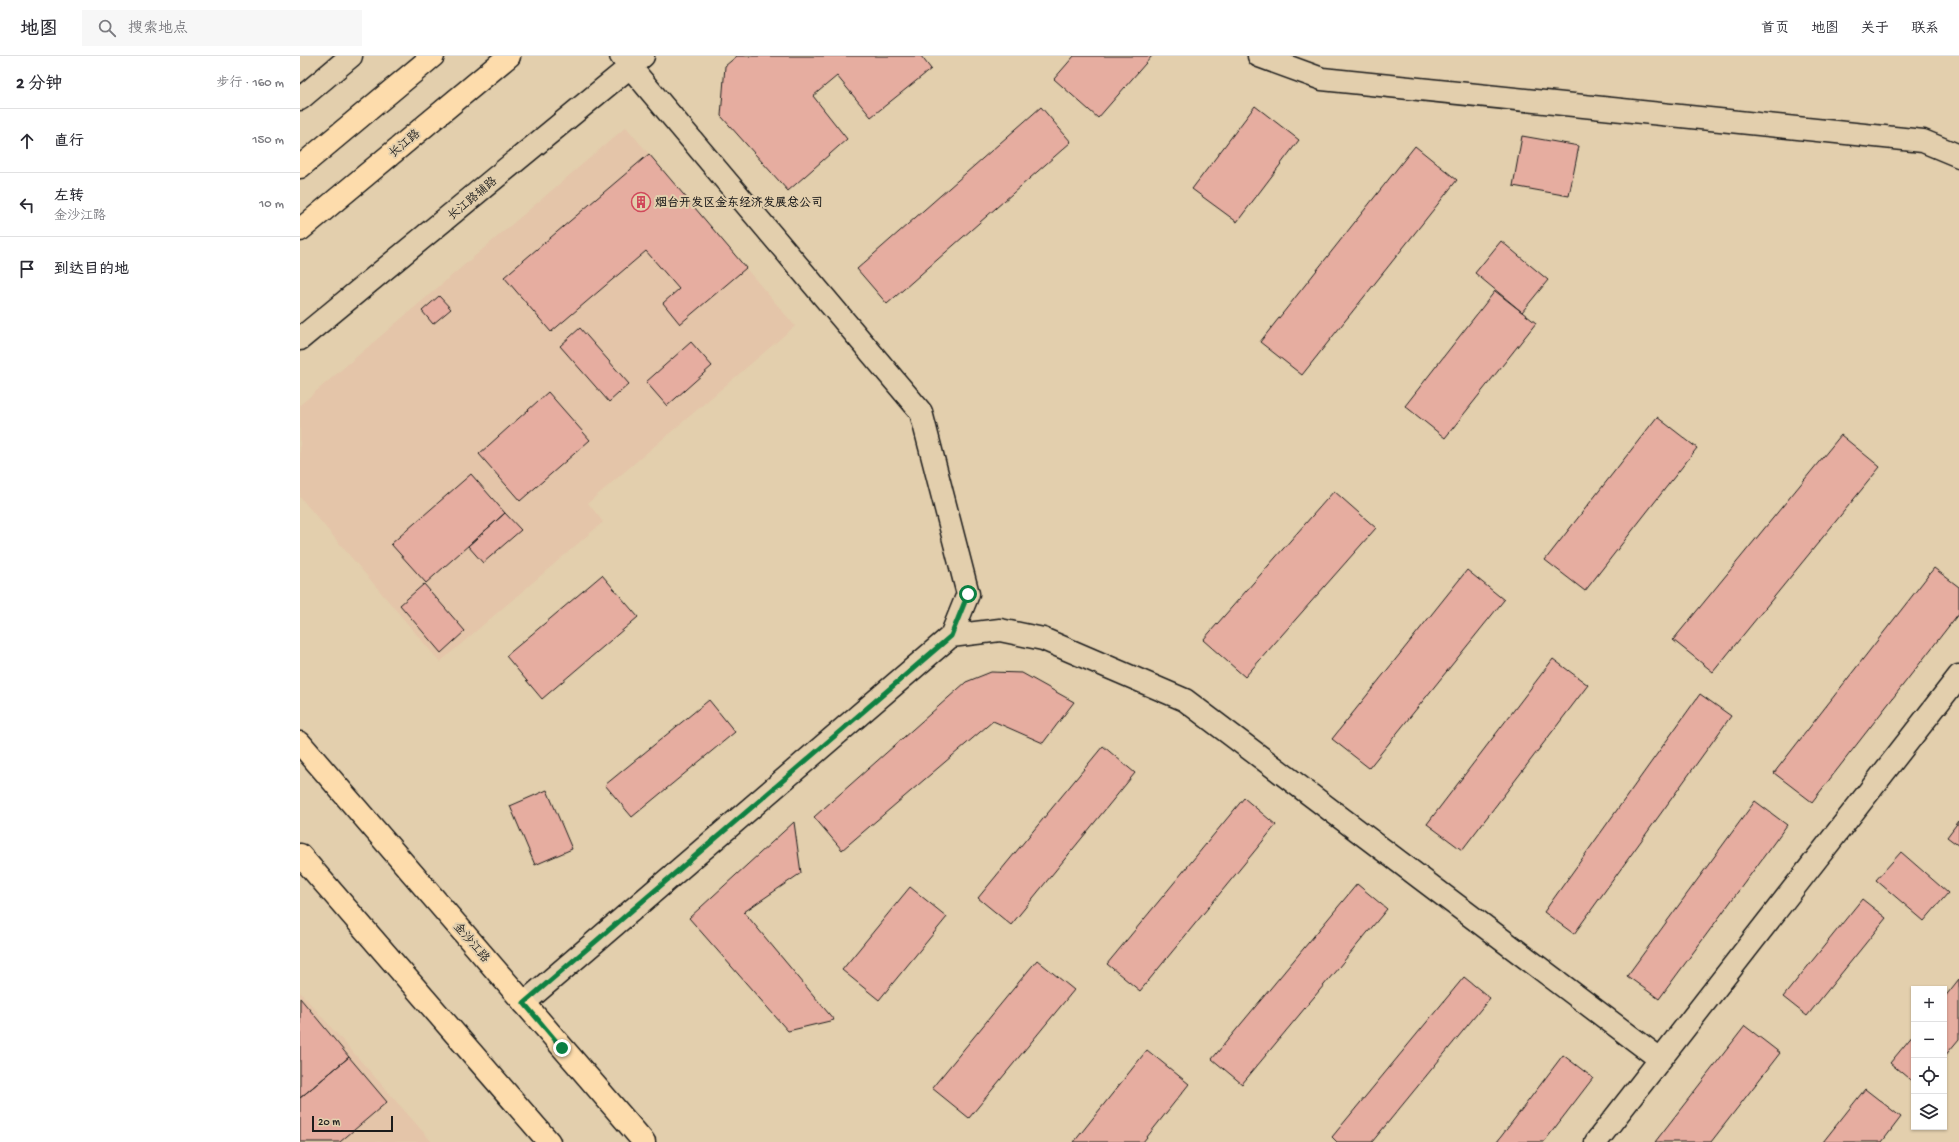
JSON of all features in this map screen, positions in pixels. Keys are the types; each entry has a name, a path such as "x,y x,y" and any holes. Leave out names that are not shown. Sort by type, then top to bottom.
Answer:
{"main road":[{"path":"300,167 433,56"},
{"name":"长江路","path":"300,230 509,56"},
{"name":"金沙江路","path":"300,743 644,1142"},
{"path":"300,855 549,1142"}],"lane":[{"path":"300,99 351,56"},
{"path":"1259,56 1322,79 1923,141 1959,156"},
{"path":"524,1003 951,636 968,594 922,412 631,60"},
{"name":"长江路辅路","path":"300,339 631,60"},
{"path":"951,636 1000,630 1043,639 1185,700 1660,1059"},
{"path":"1596,1142 1959,676"}],"shaded area":[{"path":"626,127 795,326 588,503 603,522 440,662 300,497 300,405"},
{"path":"300,992 432,1142 300,1142"}],"building":[{"path":"737,56 921,56 931,69 871,117 837,76 813,96 847,139 788,191 721,116 725,66"},
{"path":"1074,56 1152,56 1098,118 1054,79"},
{"path":"1255,106 1299,140 1237,222 1192,189"},
{"path":"1041,107 1071,142 887,304 857,269"},
{"path":"1522,136 1579,146 1569,196 1513,186"},
{"path":"1415,146 1457,180 1302,375 1260,342"},
{"name":"烟台开发区金东经济发展总公司","path":"649,154 746,268 680,324 663,303 679,289 646,251 551,332 504,277"},
{"path":"1501,241 1548,280 1522,312 1475,273"},
{"path":"1495,291 1536,323 1445,438 1405,406"},
{"path":"439,296 451,309 433,324 422,311"},
{"path":"580,328 629,384 609,402 560,346"},
{"path":"691,342 712,366 667,406 646,382"},
{"path":"548,392 590,440 520,501 479,454"},
{"path":"1657,417 1697,448 1585,591 1545,560"},
{"path":"1841,435 1880,467 1713,672 1673,640"},
{"path":"471,474 505,513 426,583 391,544"},
{"path":"1334,491 1376,528 1245,677 1203,640"},
{"path":"505,513 521,530 483,563 468,546"},
{"path":"1934,568 1959,587 1959,613 1812,802 1774,773"},
{"path":"1467,570 1504,600 1369,768 1332,739"},
{"path":"602,575 638,617 542,699 506,656"},
{"path":"424,584 465,631 441,653 400,605"},
{"path":"1553,659 1588,685 1462,850 1427,824"},
{"path":"991,672 1022,673 1074,702 1043,743 993,721 842,850 814,817 966,682"},
{"path":"1700,694 1731,716 1574,934 1544,912"},
{"path":"709,700 735,732 632,817 605,785"},
{"path":"1103,746 1135,773 1011,925 978,898"},
{"path":"547,790 572,849 535,865 510,806"},
{"path":"1244,798 1276,825 1140,991 1107,964"},
{"path":"1755,801 1787,825 1659,999 1627,976"},
{"path":"1959,821 1959,846 1947,837"},
{"path":"794,822 801,873 744,912 834,1020 788,1031 689,918"},
{"path":"1901,852 1948,893 1924,921 1876,880"},
{"path":"1357,884 1387,909 1242,1084 1212,1059"},
{"path":"910,887 947,917 879,1000 842,970"},
{"path":"1862,899 1886,918 1807,1016 1783,997"},
{"path":"1037,960 1074,990 969,1118 932,1088"},
{"path":"1464,977 1490,998 1372,1142 1337,1142 1332,1137"},
{"path":"1959,979 1959,1039 1947,1053 1947,1022 1947,994"},
{"path":"300,998 349,1057 300,1098"},
{"path":"1745,1026 1780,1053 1711,1142 1655,1142"},
{"path":"1911,1038 1911,1080 1890,1063"},
{"path":"1147,1050 1189,1084 1143,1142 1074,1142"},
{"path":"1563,1055 1593,1078 1544,1142 1497,1142"},
{"path":"349,1057 387,1102 340,1142 300,1142 300,1098"},
{"path":"1865,1089 1901,1117 1882,1142 1823,1142"}],"place":[{"name":"烟台开发区金东经济发展总公司","path":"641,202"}],"route":[{"path":"562,1048 524,1003 951,636 968,594"}]}
